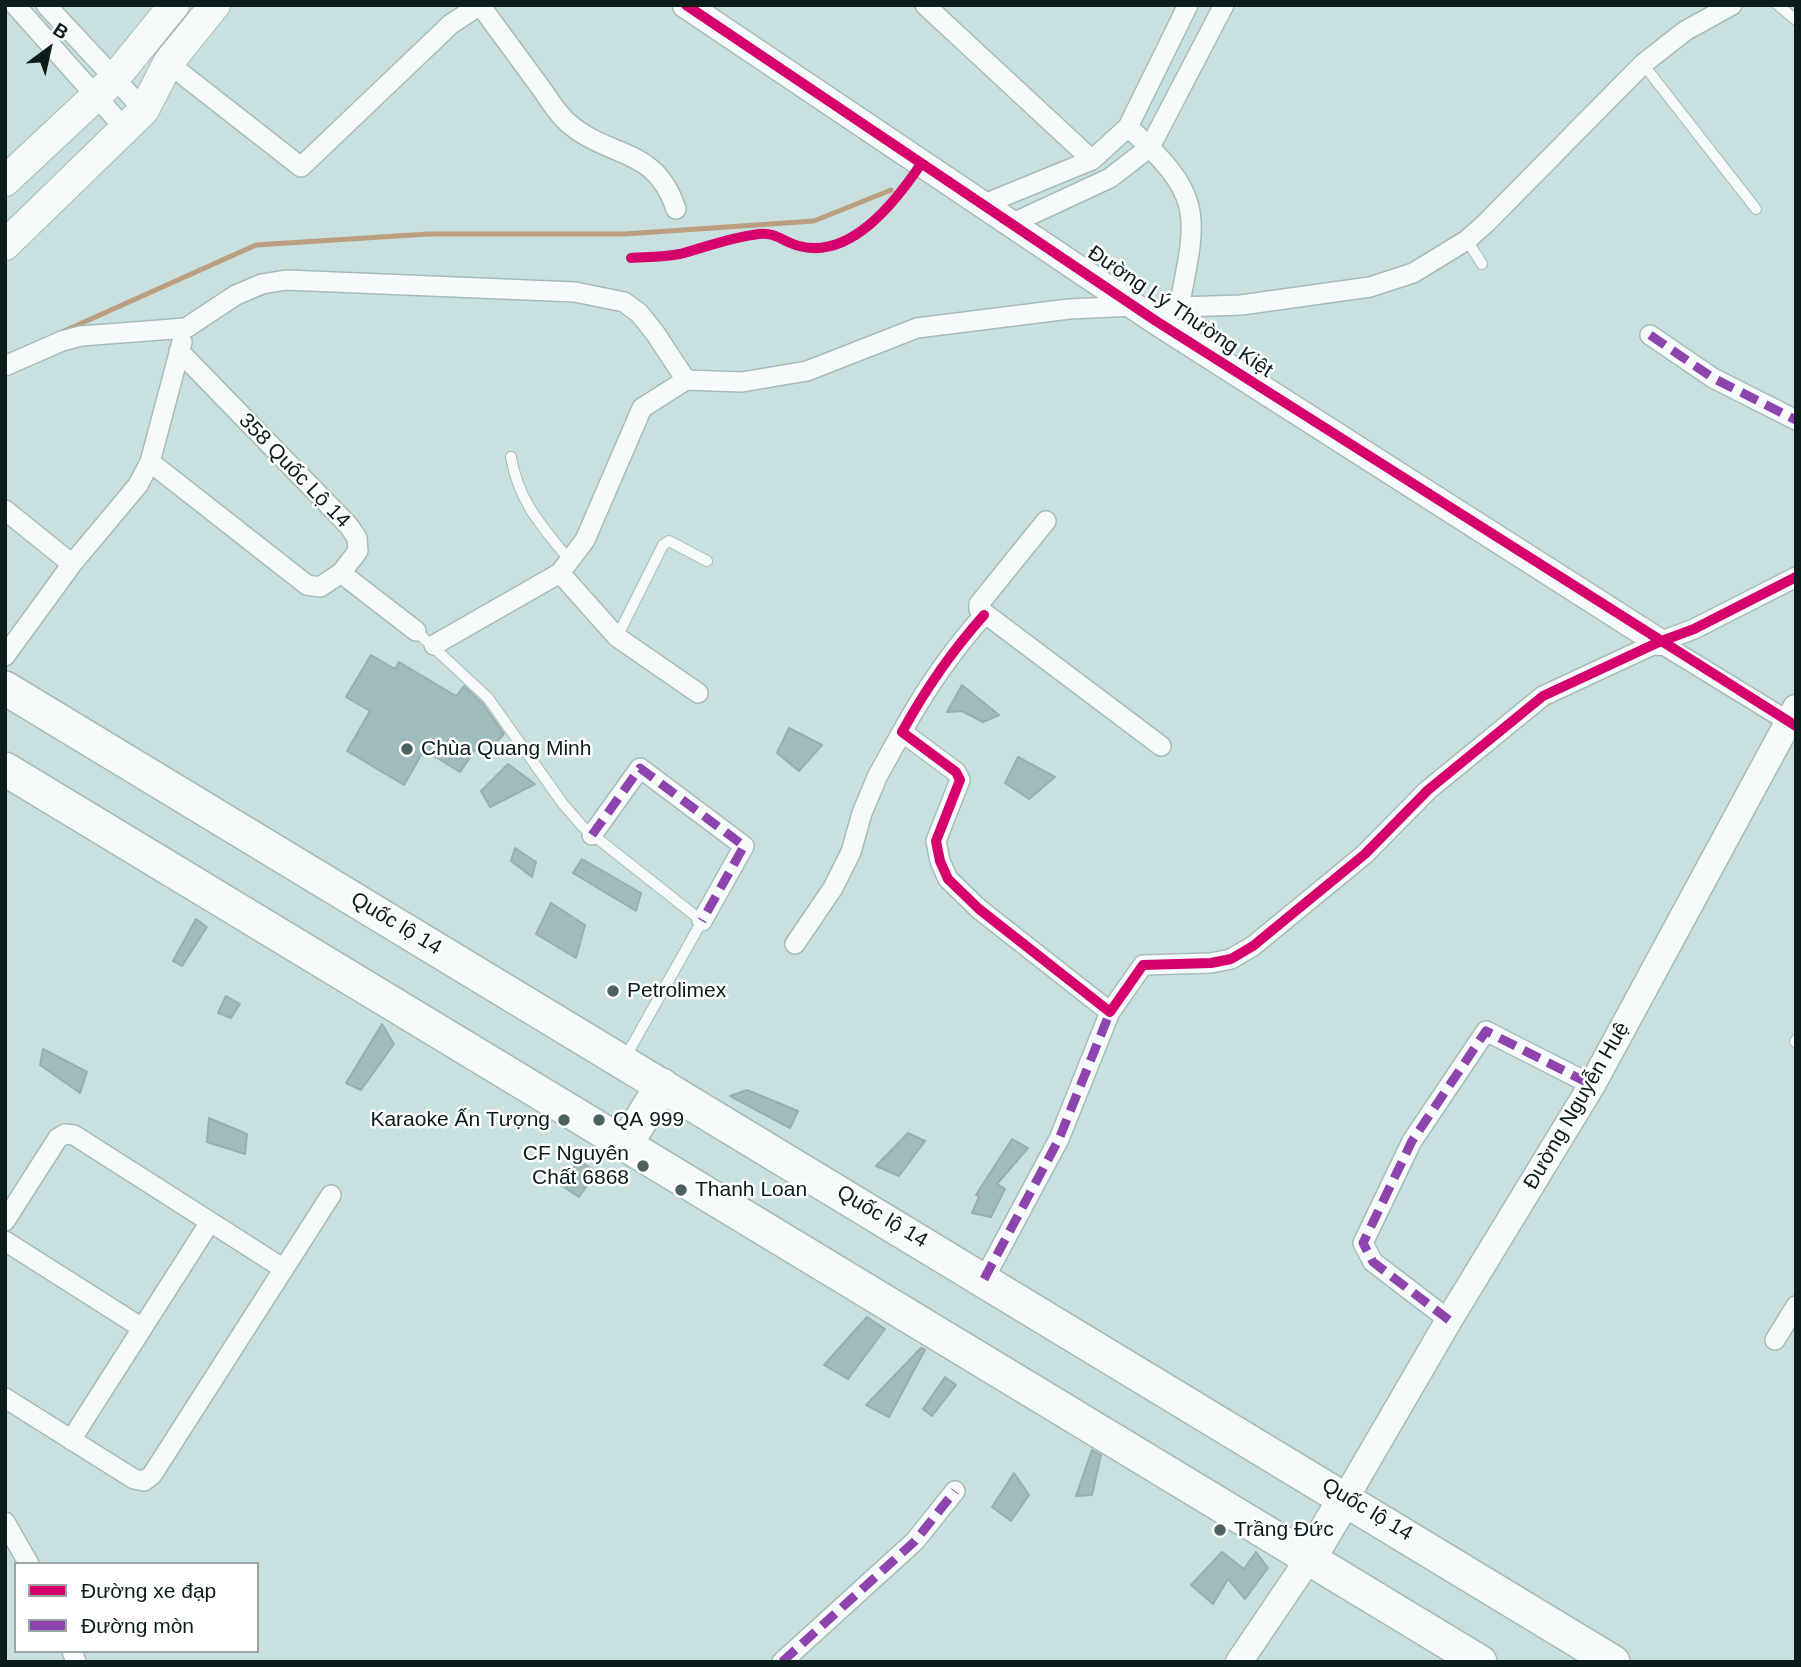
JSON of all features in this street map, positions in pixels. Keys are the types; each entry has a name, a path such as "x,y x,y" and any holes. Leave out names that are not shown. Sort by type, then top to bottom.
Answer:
{"highway":[{"name":"Quốc lộ 14","path":"5,688 1346,1497 1613,1662"},
{"path":"5,769 1480,1662"},
{"path":"626,1144 662,1085"},
{"path":"1310,1557 1346,1497"}],"main road":[{"path":"5,181 106,88 174,5"},
{"path":"5,245 135,120 168,63 215,5"}],"street":[{"path":"15,5 106,88 135,120"},
{"path":"46,5 106,88"},
{"path":"168,63 301,167 451,24 480,5 565,120 596,141 641,160 660,175 669,187 676,209"},
{"name":"Đường Lý Thường Kiệt","path":"686,5 1145,314 1659,642"},
{"path":"925,5 1092,160"},
{"path":"1013,223 1110,178 1150,147 1224,5"},
{"path":"434,645 565,567 585,540 642,408 686,380 742,382 807,371 917,328 1069,309 1145,314 1179,307 1241,305 1370,287 1413,273 1467,240 1514,197 1643,64 1685,31 1732,5"},
{"path":"982,205 1092,160 1128,127 1180,9"},
{"path":"1128,127 1176,177 1191,210 1192,239 1179,307"},
{"path":"5,366 62,341 81,336 186,328 236,295 262,284 286,280 575,292 624,302 639,313 686,380"},
{"path":"5,656 72,564 138,485 150,462 186,328"},
{"path":"1650,335 1713,378 1796,420"},
{"name":"358 Quốc Lộ 14","path":"179,351 349,526 357,538 358,551 341,573"},
{"path":"150,462 307,585 320,587 341,573 416,631"},
{"path":"5,510 72,564"},
{"path":"1046,521 979,604 984,615 1161,746"},
{"path":"565,567 617,637 698,693"},
{"path":"984,1279 1059,1139 1110,1012 1143,965 1211,963 1231,959 1253,946 1365,854 1428,790 1543,696 1659,642 1694,629 1796,577"},
{"path":"795,944 833,888 851,852 862,813 878,775 933,678 984,615"},
{"path":"1659,642 1794,718"},
{"name":"Đường Nguyễn Huệ","path":"1346,1497 1449,1320 1592,1085 1794,718"},
{"path":"902,732 956,772 960,779 936,841 940,861 948,879 979,909 1058,974 1110,1012"},
{"path":"592,835 640,768 744,846 702,921"},
{"path":"1449,1320 1373,1262 1363,1243 1412,1141 1486,1031 1592,1085"},
{"path":"5,1221 58,1138 65,1134 74,1135 284,1269"},
{"path":"5,1398 134,1479 144,1481 152,1475 331,1195"},
{"path":"71,1440 210,1222"},
{"path":"5,1241 142,1328"},
{"path":"1776,1340 1796,1306"},
{"path":"782,1662 915,1541 955,1491"},
{"path":"5,1522 12,1547 27,1562"},
{"path":"1239,1662 1310,1557"}],"lane":[{"path":"1778,5 1796,20"},
{"path":"1643,64 1756,209"},
{"path":"1467,240 1482,264"},
{"path":"511,457 516,484 528,509 565,567"},
{"path":"617,637 663,545 669,541 707,561"},
{"path":"416,631 488,698 563,804 592,835 702,921 623,1061"}],"building":[{"path":"371,655 395,669 399,662 456,696 464,686 483,704 504,734 496,742 481,742 460,772 424,750 404,785 347,751 370,711 346,697"},
{"path":"962,685 999,715 983,722 962,711 947,712"},
{"path":"789,728 822,745 799,771 777,753"},
{"path":"1018,757 1055,777 1029,799 1005,783"},
{"path":"508,764 535,784 490,807 481,791"},
{"path":"515,848 536,862 532,877 511,861"},
{"path":"582,859 641,893 636,911 573,873"},
{"path":"551,903 585,925 576,958 536,934"},
{"path":"196,919 207,927 182,966 173,961"},
{"path":"226,996 240,1004 231,1018 218,1013"},
{"path":"382,1024 394,1044 361,1090 346,1083"},
{"path":"43,1049 87,1072 80,1093 40,1065"},
{"path":"747,1090 798,1111 790,1128 730,1096"},
{"path":"209,1118 247,1134 245,1154 207,1142"},
{"path":"908,1133 925,1141 899,1176 876,1166"},
{"path":"1012,1139 1028,1148 997,1184 1005,1189 991,1217 972,1213 979,1197 976,1195"},
{"path":"579,1161 597,1172 579,1197 559,1184"},
{"path":"867,1317 885,1329 848,1379 824,1365"},
{"path":"921,1348 925,1350 889,1417 866,1405"},
{"path":"945,1377 956,1385 932,1416 923,1409"},
{"path":"1092,1450 1101,1455 1092,1495 1076,1496"},
{"path":"1014,1473 1029,1495 1011,1521 992,1507"},
{"path":"1222,1552 1244,1569 1256,1552 1268,1568 1245,1599 1228,1579 1213,1604 1191,1585"}],"waterway":[{"path":"62,332 256,245 428,234 625,234 814,221 891,190"}],"marked path":[{"path":"1650,335 1713,378 1796,420"},
{"path":"592,835 640,768 744,846 702,921"},
{"path":"984,1279 1059,1139 1110,1012"},
{"path":"1449,1320 1373,1262 1363,1243 1412,1141 1486,1031 1592,1085"},
{"path":"782,1662 915,1541 955,1491"}],"cycle path":[{"path":"686,5 1156,321 1796,726"},
{"path":"631,258 680,254 759,234 775,236 799,246 818,248 836,244 854,236 885,210 921,164"},
{"path":"984,615 939,672 902,732 956,772 960,780 936,841 940,861 948,879 979,909 1110,1012 1143,965 1211,963 1231,959 1253,946 1365,854 1428,790 1543,696 1659,642 1694,629 1796,577"}],"place":[{"name":"Chùa Quang Minh","path":"407,749"},
{"name":"Petrolimex","path":"613,991"},
{"name":"Karaoke Ấn Tượng","path":"564,1120"},
{"name":"QA 999","path":"599,1120"},
{"name":"CF Nguyên Chất 6868","path":"643,1166"},
{"name":"Thanh Loan","path":"681,1190"},
{"name":"Trầng Đức","path":"1220,1530"}]}
